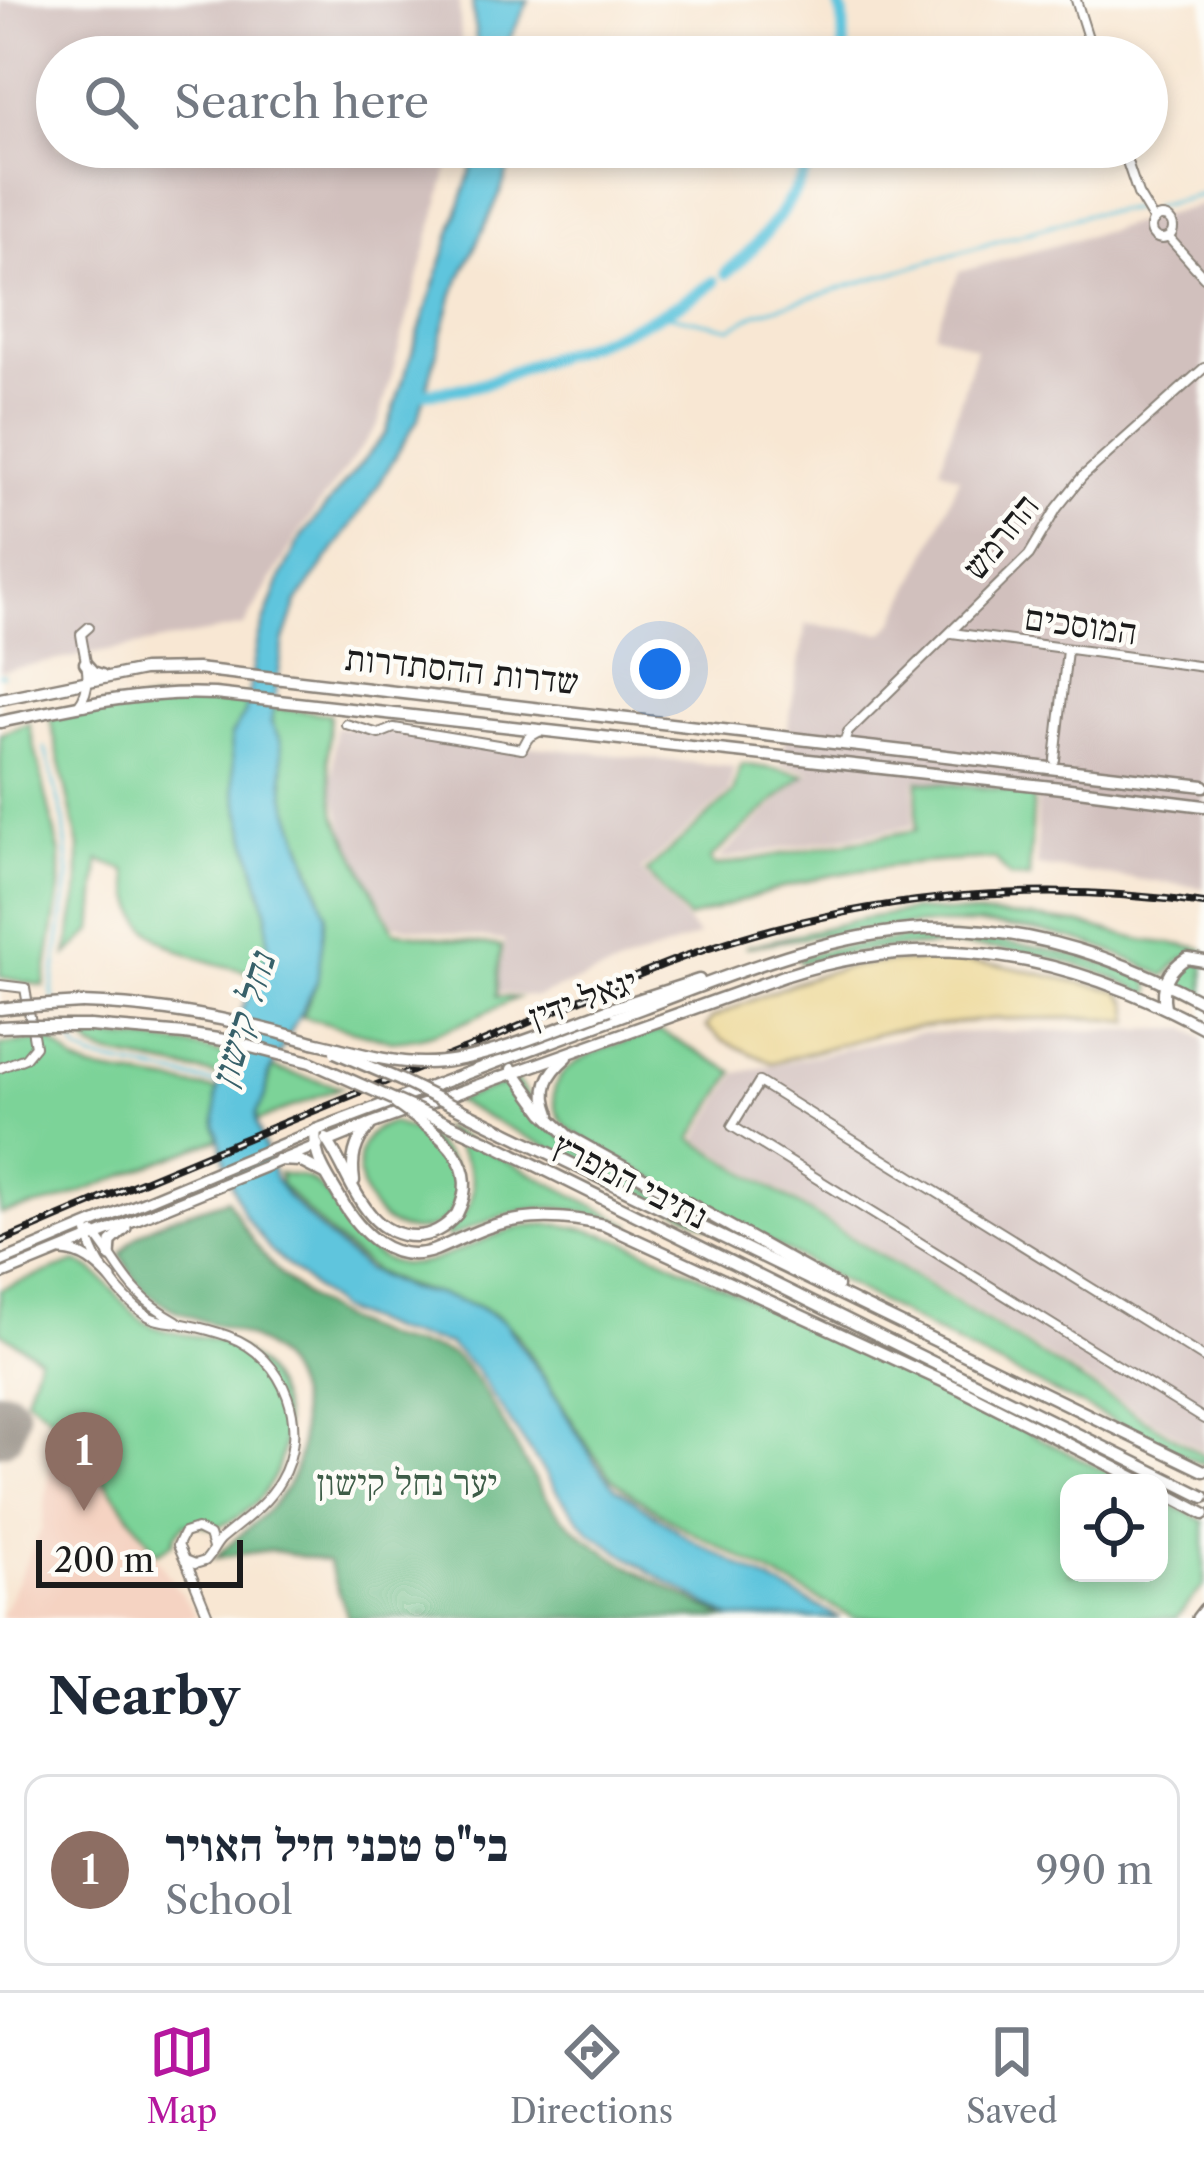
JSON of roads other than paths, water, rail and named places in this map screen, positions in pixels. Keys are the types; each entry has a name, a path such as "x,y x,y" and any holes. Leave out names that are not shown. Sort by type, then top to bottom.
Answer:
{"highway":[{"path":"85,663 106,676"},
{"name":"שדרות ההסתדרות","path":"0,699 106,676 173,669 220,672 1204,786"},
{"name":"שדרות ההסתדרות","path":"0,722 107,699 215,694 1204,806"},
{"name":"יגאל ידין","path":"316,1130 766,962 878,934 962,930 1077,949 1166,983 1204,1004"},
{"name":"יגאל ידין","path":"328,1142 797,971 878,953 972,953 1042,964 1110,983 1204,1028"},
{"path":"1165,1007 1166,983 1174,967 1192,958 1204,961"},
{"path":"313,1042 392,1060 440,1063 479,1055 668,989 766,962"},
{"name":"נתיבי המפרץ","path":"0,1009 112,1004 224,1018 313,1042 1204,1471"},
{"name":"נתיבי המפרץ","path":"0,1027 90,1025 185,1034 310,1062 489,1142 1204,1497"},
{"path":"557,1127 547,1107 545,1084 571,1054"},
{"path":"501,1060 516,1072 544,1114 584,1146 934,1340"},
{"path":"316,1130 378,1224 402,1234 442,1229 457,1214 465,1193 465,1178 455,1154 439,1135 374,1088"},
{"path":"361,1202 353,1153 373,1123"},
{"path":"316,1130 313,1147 348,1213 376,1242 402,1254 434,1251 493,1225 527,1217 558,1216 604,1225 962,1390"},
{"path":"275,1154 328,1177"},
{"path":"726,1261 1127,1474"},
{"path":"1168,1495 1204,1514"}],"main road":[{"name":"יגאל ידין","path":"0,1275 218,1186 316,1130"},
{"name":"יגאל ידין","path":"0,1262 214,1172 328,1142"},
{"path":"110,1258 112,1240 137,1219"},
{"path":"57,1251 82,1255 110,1279"},
{"path":"1197,1618 1204,1609"}],"street":[{"path":"1076,0 1087,36"},
{"path":"1129,168 1154,221"},
{"path":"1162,217 1171,221 1174,230 1168,238 1154,236 1154,221 1162,217"},
{"path":"1168,238 1204,277"},
{"name":"החרמש","path":"844,742 848,732 1029,556 1082,477 1204,368"},
{"path":"89,627 81,634 88,679 93,690 107,699"},
{"name":"המוסכים","path":"950,633 1204,667"},
{"path":"1055,760 1066,650"},
{"path":"77,705 86,695 88,679"},
{"path":"346,724 379,734 394,728 522,749"},
{"path":"512,727 520,735 522,749"},
{"path":"522,749 528,738 542,730"},
{"path":"0,985 25,988 35,1046 25,1058 0,1069"},
{"path":"1204,1358 759,1082 732,1126 1204,1419"},
{"path":"86,1226 110,1279 128,1300 148,1316 178,1322"},
{"path":"92,1238 153,1308 178,1322 235,1339 260,1354 280,1379 292,1408 293,1441 282,1479 263,1503 213,1547 199,1581 200,1592"},
{"path":"209,1618 178,1549 182,1536 193,1528 232,1531"},
{"path":"206,1532 213,1547"},
{"path":"185,1560 205,1561"}],"water":[{"path":"472,0 529,0 511,36 476,36"},
{"name":"נחל קישון","path":"472,168 509,168 453,293 419,417 371,497 297,602 284,640 271,723 281,742 285,796 326,914 317,982 268,1075 256,1114 275,1178 330,1239 367,1270 405,1288 479,1308 504,1322 615,1487 690,1539 840,1618 731,1618 590,1532 560,1496 475,1369 448,1344 394,1332 339,1310 271,1251 244,1215 227,1172 216,1125 216,1097 242,1009 268,951 267,914 234,788 231,735 245,714 258,639 301,537 386,433"}],"waterway":[{"path":"838,0 844,36"},
{"path":"726,273 779,216 807,168"},
{"path":"1153,207 1204,194"},
{"path":"658,313 731,328 758,313 1085,215 1135,208"},
{"path":"409,395 490,381 628,329 714,282"},
{"path":"45,748 64,821 69,875 54,1000"},
{"name":"נחל קישון","path":"65,1031 79,1052 93,1059 220,1084"}],"railway":[{"path":"0,1242 629,978 748,936 877,907 1007,893 1139,896 1204,904"}],"place":[{"name":"בי\"ס טכני חיל האויר","path":"84,1511"}],"park label":[{"name":"יער נחל קישון","path":"407,1482"}]}
